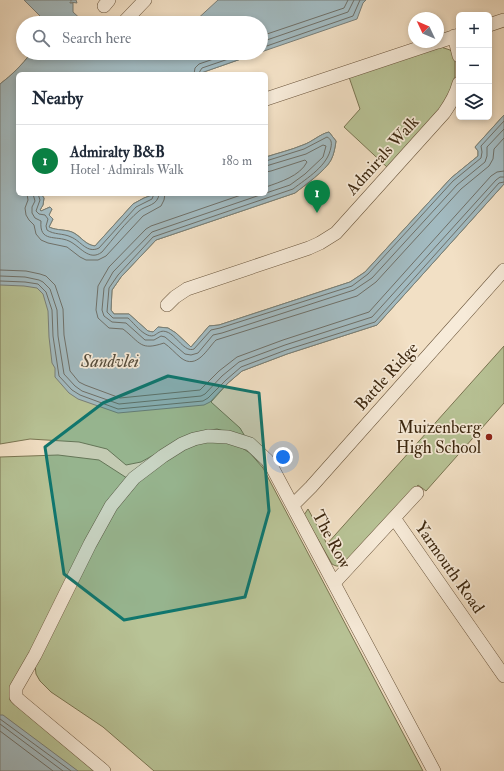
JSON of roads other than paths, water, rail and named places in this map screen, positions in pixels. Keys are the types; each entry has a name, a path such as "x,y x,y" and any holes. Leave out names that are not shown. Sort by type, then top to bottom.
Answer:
{"street":[{"path":"130,16 145,0"},
{"path":"492,24 504,20"},
{"path":"444,40 456,35"},
{"path":"268,98 420,48"},
{"name":"Admirals Walk","path":"167,305 175,297 187,289 309,248 336,233 444,113 453,100 459,84"},
{"name":"Battle Ridge","path":"293,505 312,487 504,270"},
{"name":"The Row","path":"104,771 19,700 16,697 16,688 35,655 99,525 112,506 134,478 163,456 188,441 208,436 228,437 250,444 267,460 293,505 434,771"},
{"path":"334,583 416,493"},
{"name":"Yarmouth Road","path":"394,518 504,676"}],"water":[{"path":"24,0 76,0 77,3 70,2 70,3 73,3 73,12 77,16 40,16"},
{"path":"218,0 366,0 363,3 357,19 268,50 268,16 201,16"},
{"name":"Sandvlei","path":"26,60 238,60 204,72 16,72 16,196 42,196 44,198 43,205 40,210 41,211 50,207 52,209 49,215 53,219 49,227 71,232 87,243 95,246 133,204 144,198 150,196 268,196 268,156 303,145 322,134 329,132 336,141 331,160 325,168 295,193 156,240 121,277 112,290 111,310 114,314 129,314 148,331 153,332 158,327 168,328 176,333 191,347 209,326 219,325 350,282 365,272 451,178 478,156 478,151 475,147 504,115 504,184 377,325 287,354 242,371 210,402 204,405 118,413 78,399 69,393 55,377 55,368 52,363 49,337 48,311 43,294 37,288 0,285 0,84"},
{"path":"0,715 3,715 78,771 0,771"}],"place":[{"name":"Admiralty B&B","path":"317,213"},
{"name":"Muizenberg High School","path":"489,437"}]}
